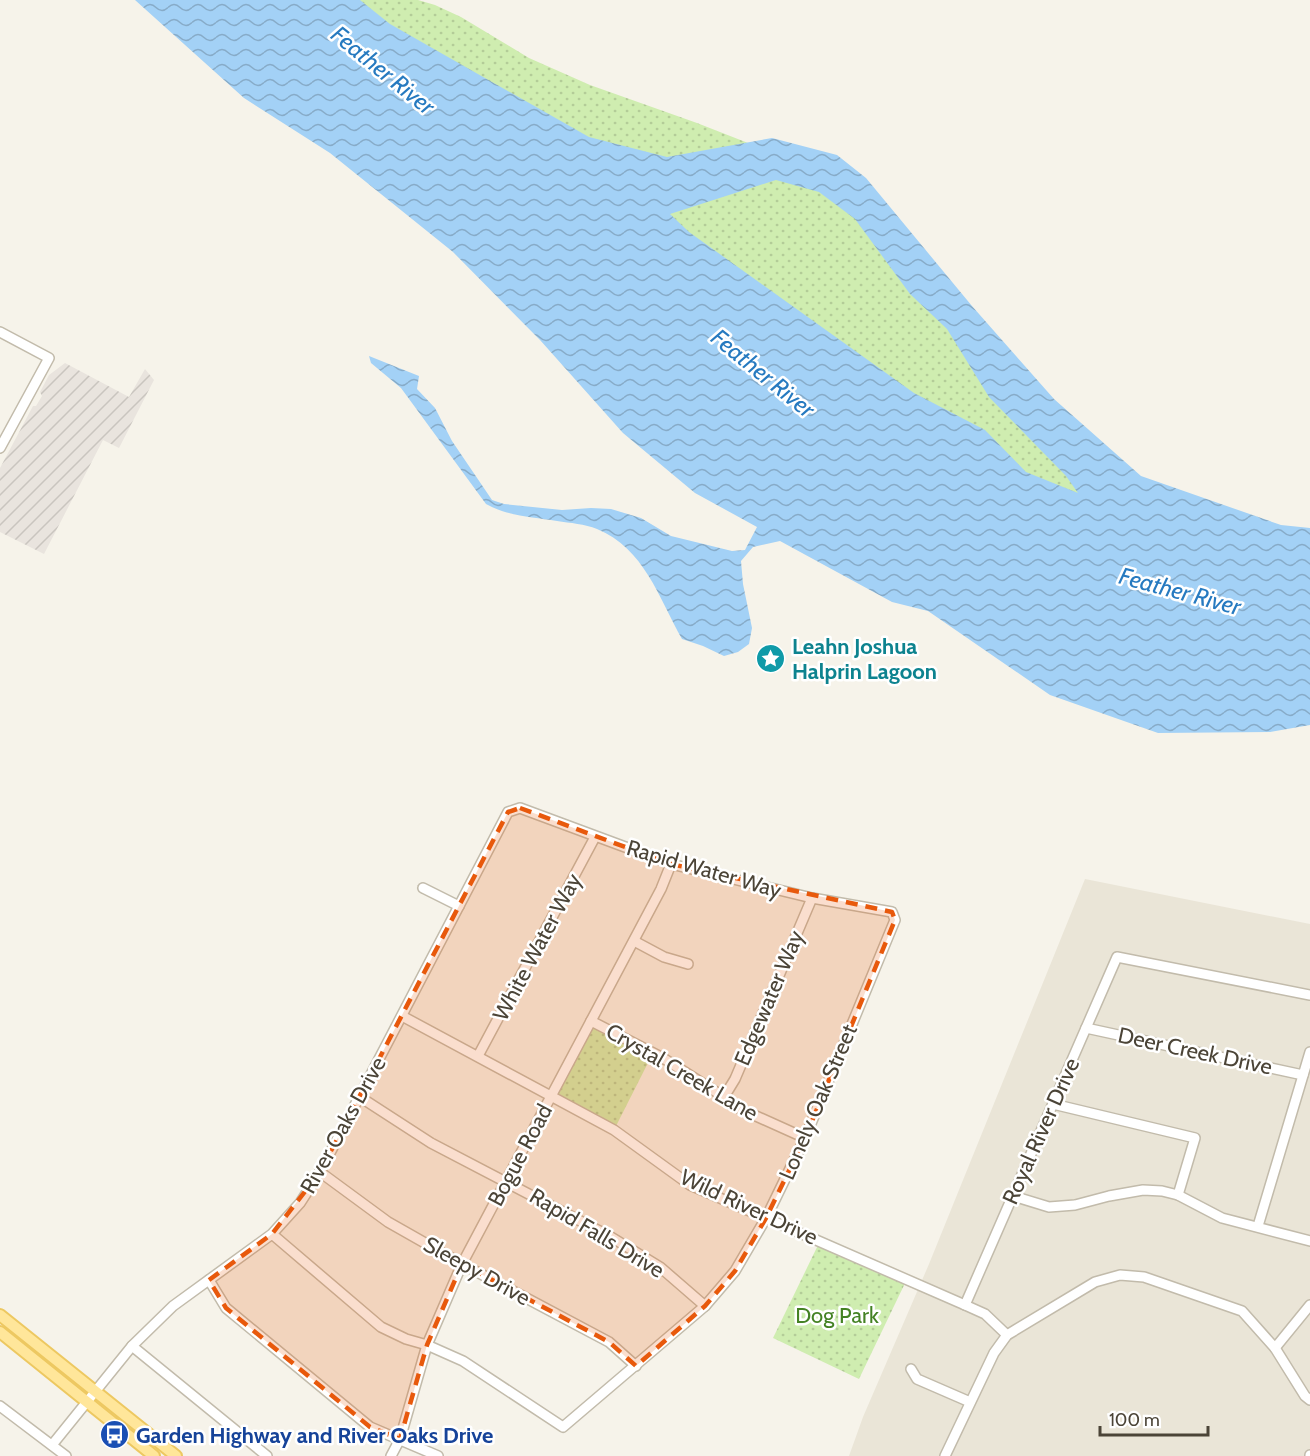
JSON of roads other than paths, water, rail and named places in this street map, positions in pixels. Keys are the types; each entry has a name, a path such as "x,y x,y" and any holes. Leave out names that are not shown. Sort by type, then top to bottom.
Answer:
{"main road":[{"path":"0,1315 176,1456"},
{"path":"0,1332 154,1456"}],"street":[{"path":"0,332 49,358 0,448"},
{"name":"Rapid Water Way","path":"520,808 671,864 812,898 892,912"},
{"name":"River Oaks Drive","path":"52,1445 132,1346 173,1305 273,1234 300,1203 320,1172 360,1097 508,812 520,808"},
{"name":"White Water Way","path":"478,1056 596,837"},
{"name":"Bogue Road","path":"391,1456 400,1439 427,1345 462,1264 634,941 661,889 671,864"},
{"path":"423,888 459,906"},
{"name":"Edgewater Way","path":"724,1097 735,1079 812,898"},
{"name":"Lonely Oak Street","path":"427,1345 463,1361 563,1427 705,1306 735,1271 766,1218 805,1138 895,920 892,912"},
{"path":"634,941 664,957 688,964"},
{"name":"Royal River Drive","path":"965,1305 1117,957 1310,995"},
{"name":"Wild River Drive","path":"402,1016 614,1130 690,1185 985,1314 1007,1335"},
{"name":"Crystal Creek Lane","path":"591,1021 663,1058 736,1107 805,1138"},
{"name":"Deer Creek Drive","path":"1086,1028 1303,1075"},
{"path":"1258,1226 1310,1052"},
{"name":"Rapid Falls Drive","path":"360,1097 431,1143 611,1237 660,1267 705,1306"},
{"path":"1053,1104 1195,1138 1178,1195"},
{"name":"Sleepy Drive","path":"320,1172 388,1221 462,1264 609,1342 636,1366"},
{"path":"1013,1196 1049,1207 1075,1205 1143,1190 1162,1191 1178,1195 1222,1218 1310,1241"},
{"path":"273,1234 381,1327 406,1339 427,1345"},
{"path":"945,1456 994,1353 1007,1335 1095,1282 1120,1275 1144,1277 1242,1311 1275,1348 1305,1396 1310,1400"},
{"path":"209,1280 226,1308 370,1427 438,1456"},
{"path":"1275,1348 1310,1305"},
{"path":"132,1346 267,1456"},
{"path":"911,1369 917,1379 970,1402"},
{"path":"0,1406 66,1456"}],"water":[{"name":"Feather River","path":"135,0 360,0 390,24 589,137 667,157 772,138 837,155 866,178 972,306 1054,399 1141,476 1281,525 1310,528 1310,725 1270,732 1158,733 1050,695 928,611 892,602 780,541 753,547 741,561 752,628 749,644 738,652 724,656 682,639 657,591 638,561 627,548 613,538 588,526 511,514 486,504 401,388 371,363 369,356 419,376 417,389 435,408 452,441 492,500 504,504 562,510 611,509 641,518 671,536 732,551 745,550 757,527 695,493 623,433 540,340 453,252 330,153 244,98","holes":["776,180 819,192 855,219 910,294 947,329 989,397 1066,476 1078,493 1026,472 985,430 914,393 689,232 670,214"]}],"place":[{"name":"Leahn Joshua Halprin Lagoon","path":"771,659"},
{"name":"Garden Highway and River Oaks Drive","path":"115,1435"}],"park label":[{"name":"Dog Park","path":"837,1315"}]}
